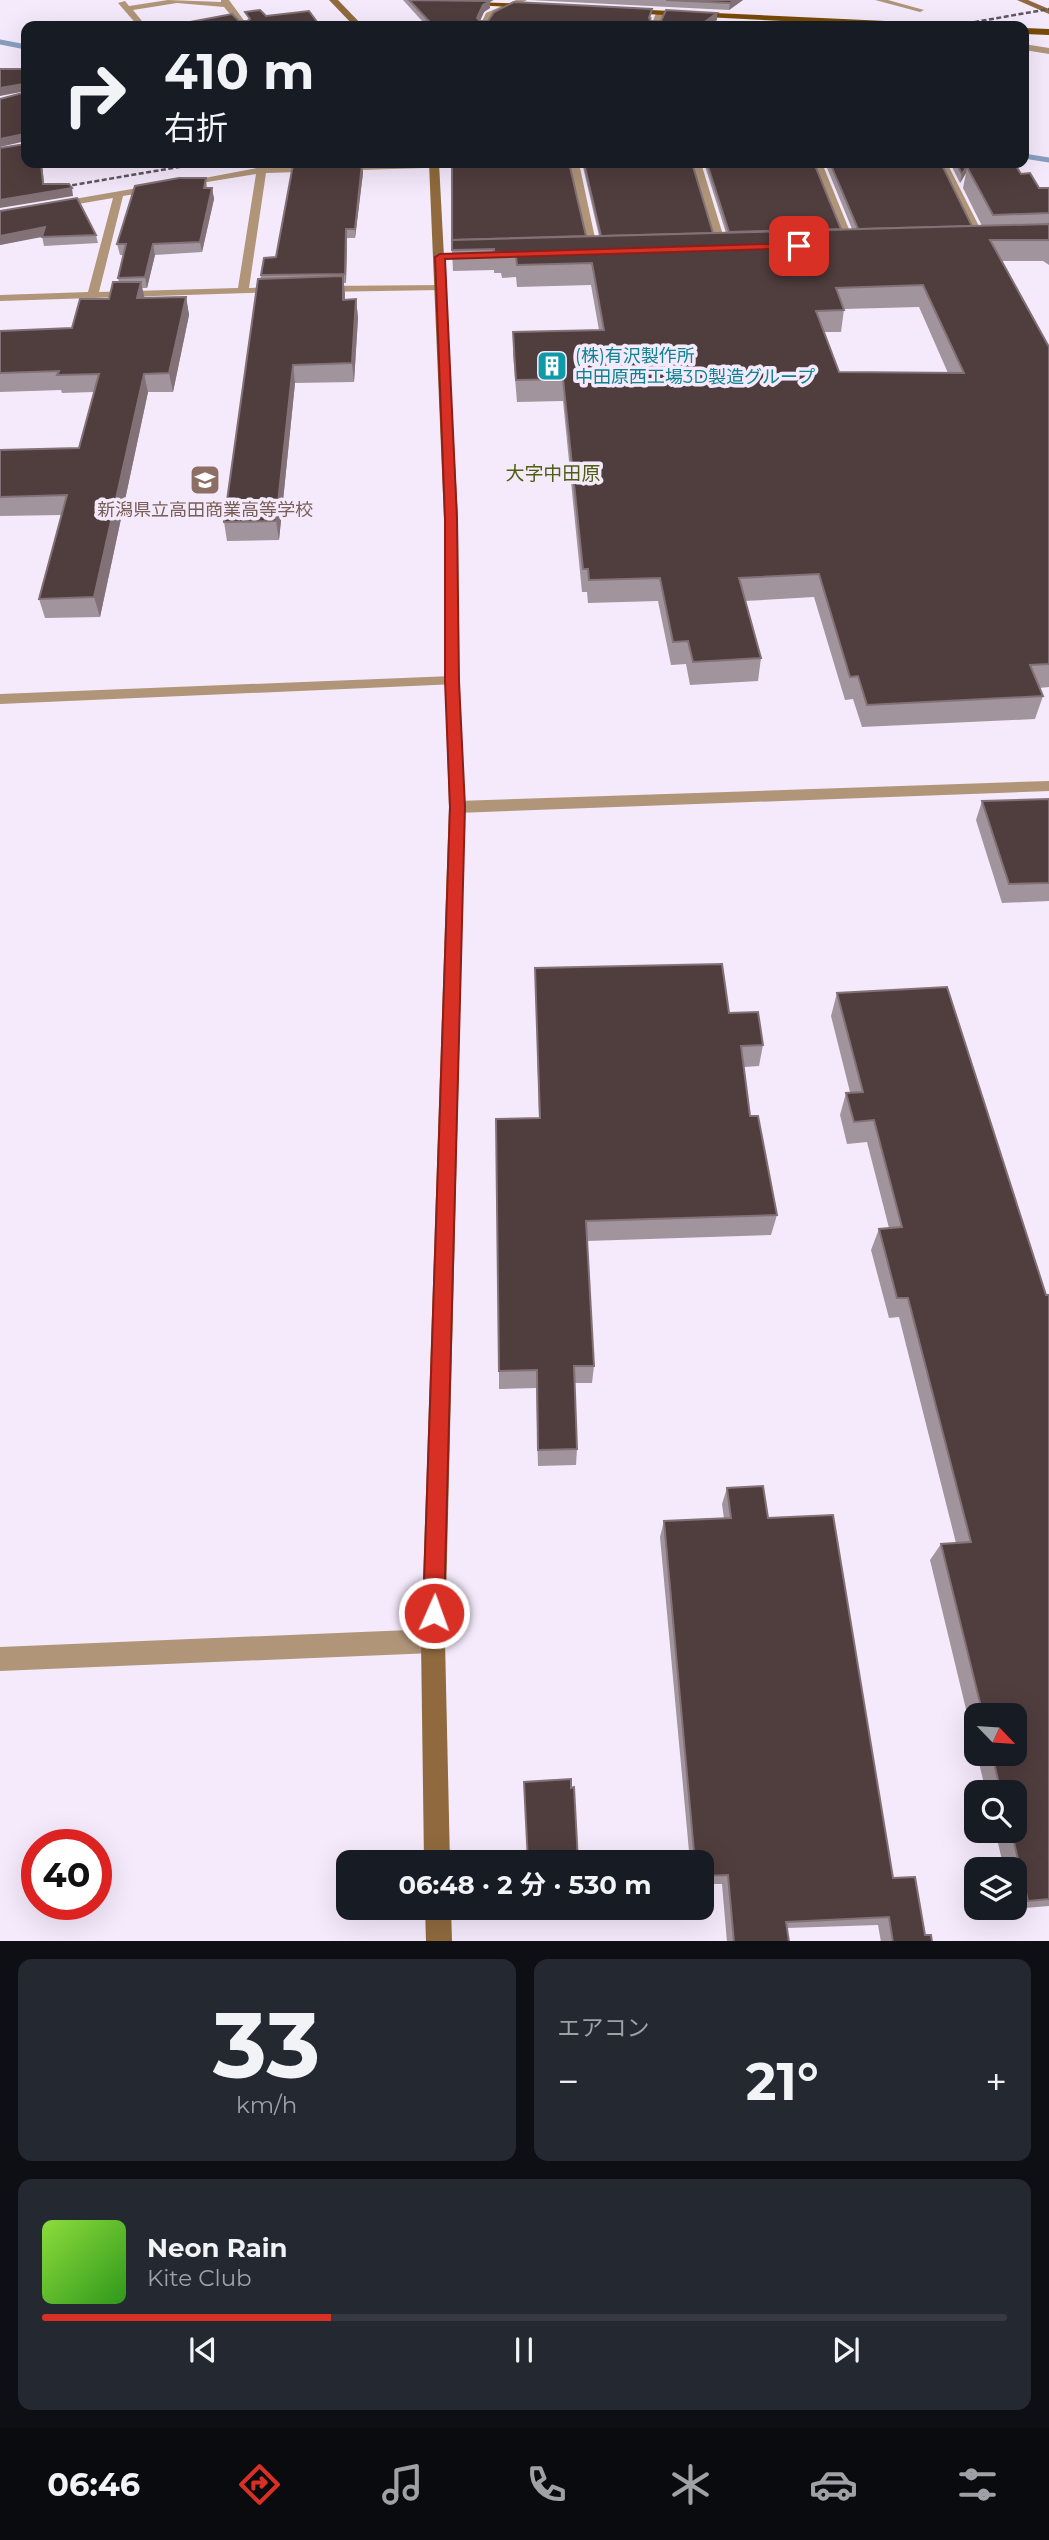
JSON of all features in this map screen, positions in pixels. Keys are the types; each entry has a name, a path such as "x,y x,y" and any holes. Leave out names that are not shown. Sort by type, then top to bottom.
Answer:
{"main road":[{"path":"421,0 519,2 542,6"},
{"path":"621,11 826,21"},
{"path":"1029,31 1049,32"}],"street":[{"path":"120,0 137,21"},
{"path":"333,0 354,21"},
{"path":"1021,0 1049,12"},
{"path":"125,9 177,1 226,3 240,21"},
{"path":"486,21 489,15 519,2"},
{"path":"657,21 660,13"},
{"path":"1029,48 1049,51"},
{"path":"40,207 252,168"},
{"path":"243,290 262,168"},
{"path":"434,168 451,519 452,681 457,807 433,1641 437,1850"},
{"path":"575,168 594,250"},
{"path":"698,168 722,248"},
{"path":"819,168 850,244"},
{"path":"945,168 982,242"},
{"path":"92,296 119,194"},
{"path":"969,242 996,241"},
{"path":"837,244 863,244"},
{"path":"709,248 735,248"},
{"path":"581,251 607,250"},
{"path":"440,257 491,254"},
{"path":"309,289 440,287"},
{"path":"0,298 296,289"},
{"path":"0,699 452,681"},
{"path":"457,807 1049,786"},
{"path":"0,1659 433,1641"},
{"path":"438,1920 439,1941"}],"lane":[{"path":"879,0 920,10"}],"building":[{"path":"409,0 490,1 483,5 477,18 480,21 429,21"},
{"path":"666,0 734,0 730,3"},
{"path":"514,2 652,9 649,18 651,21 488,21 494,12"},
{"path":"260,10 266,16 309,11 316,21 247,21 250,19 245,12"},
{"path":"666,10 717,13 706,21 661,21"},
{"path":"232,14 239,21 195,21"},
{"path":"0,69 21,69 21,84 0,88"},
{"path":"21,93 21,135 0,139 0,99"},
{"path":"21,145 21,168 41,168 43,184 69,184 72,188 0,200 0,148"},
{"path":"292,168 362,168 355,229 346,229 345,274 261,275 264,258 276,257"},
{"path":"452,168 570,168 586,236 452,240"},
{"path":"585,168 694,168 713,233 601,236"},
{"path":"709,168 816,168 841,229 729,232"},
{"path":"832,168 943,168 972,226 858,229"},
{"path":"968,168 1017,168 1021,174 1030,173 1039,188 1049,188 1049,213 993,215"},
{"path":"179,178 206,178 204,188 212,188 200,242 153,244 145,277 118,278 126,244 117,244 135,186"},
{"path":"77,198 96,235 42,237 45,227 0,236 0,211"},
{"path":"1049,224 1049,240 990,240 1049,347 1049,664 1030,665 1043,696 867,705 858,676 850,677 819,574 739,578 761,658 693,662 688,641 673,642 660,578 589,580 588,569 583,569 563,379 516,380 513,332 604,330 592,263 517,265 516,256 502,256 501,252 494,252 494,249 452,250 452,240","holes":["923,285 964,373 839,372 816,311 844,310 836,288"]},
{"path":"343,276 343,300 356,299 352,363 293,365 276,521 224,522 258,279"},
{"path":"113,282 141,282 137,298 186,297 169,373 144,374 94,597 39,599 67,495 0,497 0,450 79,448 99,374 57,375 59,371 0,373 0,331 72,328 80,299 109,299"},
{"path":"1049,799 1049,883 1009,884 982,801"},
{"path":"722,964 729,1013 758,1012 763,1045 741,1046 750,1116 758,1116 777,1215 586,1221 594,1366 574,1366 577,1449 538,1450 537,1370 499,1371 496,1119 540,1118 535,968"},
{"path":"947,987 1046,1295 1049,1295 1049,1899 1028,1901 1027,1857 1017,1857 1014,1843 1027,1843 1027,1780 998,1780 995,1766 1027,1766 1027,1703 980,1703 941,1544 971,1542 908,1298 897,1298 879,1229 902,1227 874,1120 854,1122 846,1093 863,1092 837,993"},
{"path":"763,1486 768,1518 833,1515 893,1878 915,1877 925,1935 931,1935 932,1941 893,1941 889,1917 786,1922 789,1941 734,1941 728,1875 714,1876 714,1850 694,1850 664,1521 731,1518 727,1488"},
{"path":"571,1779 571,1788 574,1787 577,1850 527,1850 524,1782"}],"waterway":[{"path":"0,42 21,46"},
{"path":"1029,157 1049,160"}],"railway":[{"path":"981,21 1049,9"},
{"path":"50,189 173,168"}],"place":[{"name":"(株)有沢製作所 中田原西工場3D製造グループ","path":"552,366"},
{"name":"新潟県立高田商業高等学校","path":"205,480"}],"district":[{"name":"大字中田原","path":"553,473"}],"route":[{"path":"434,1613 457,807 452,681 451,519 440,257 594,250 799,246"}]}
